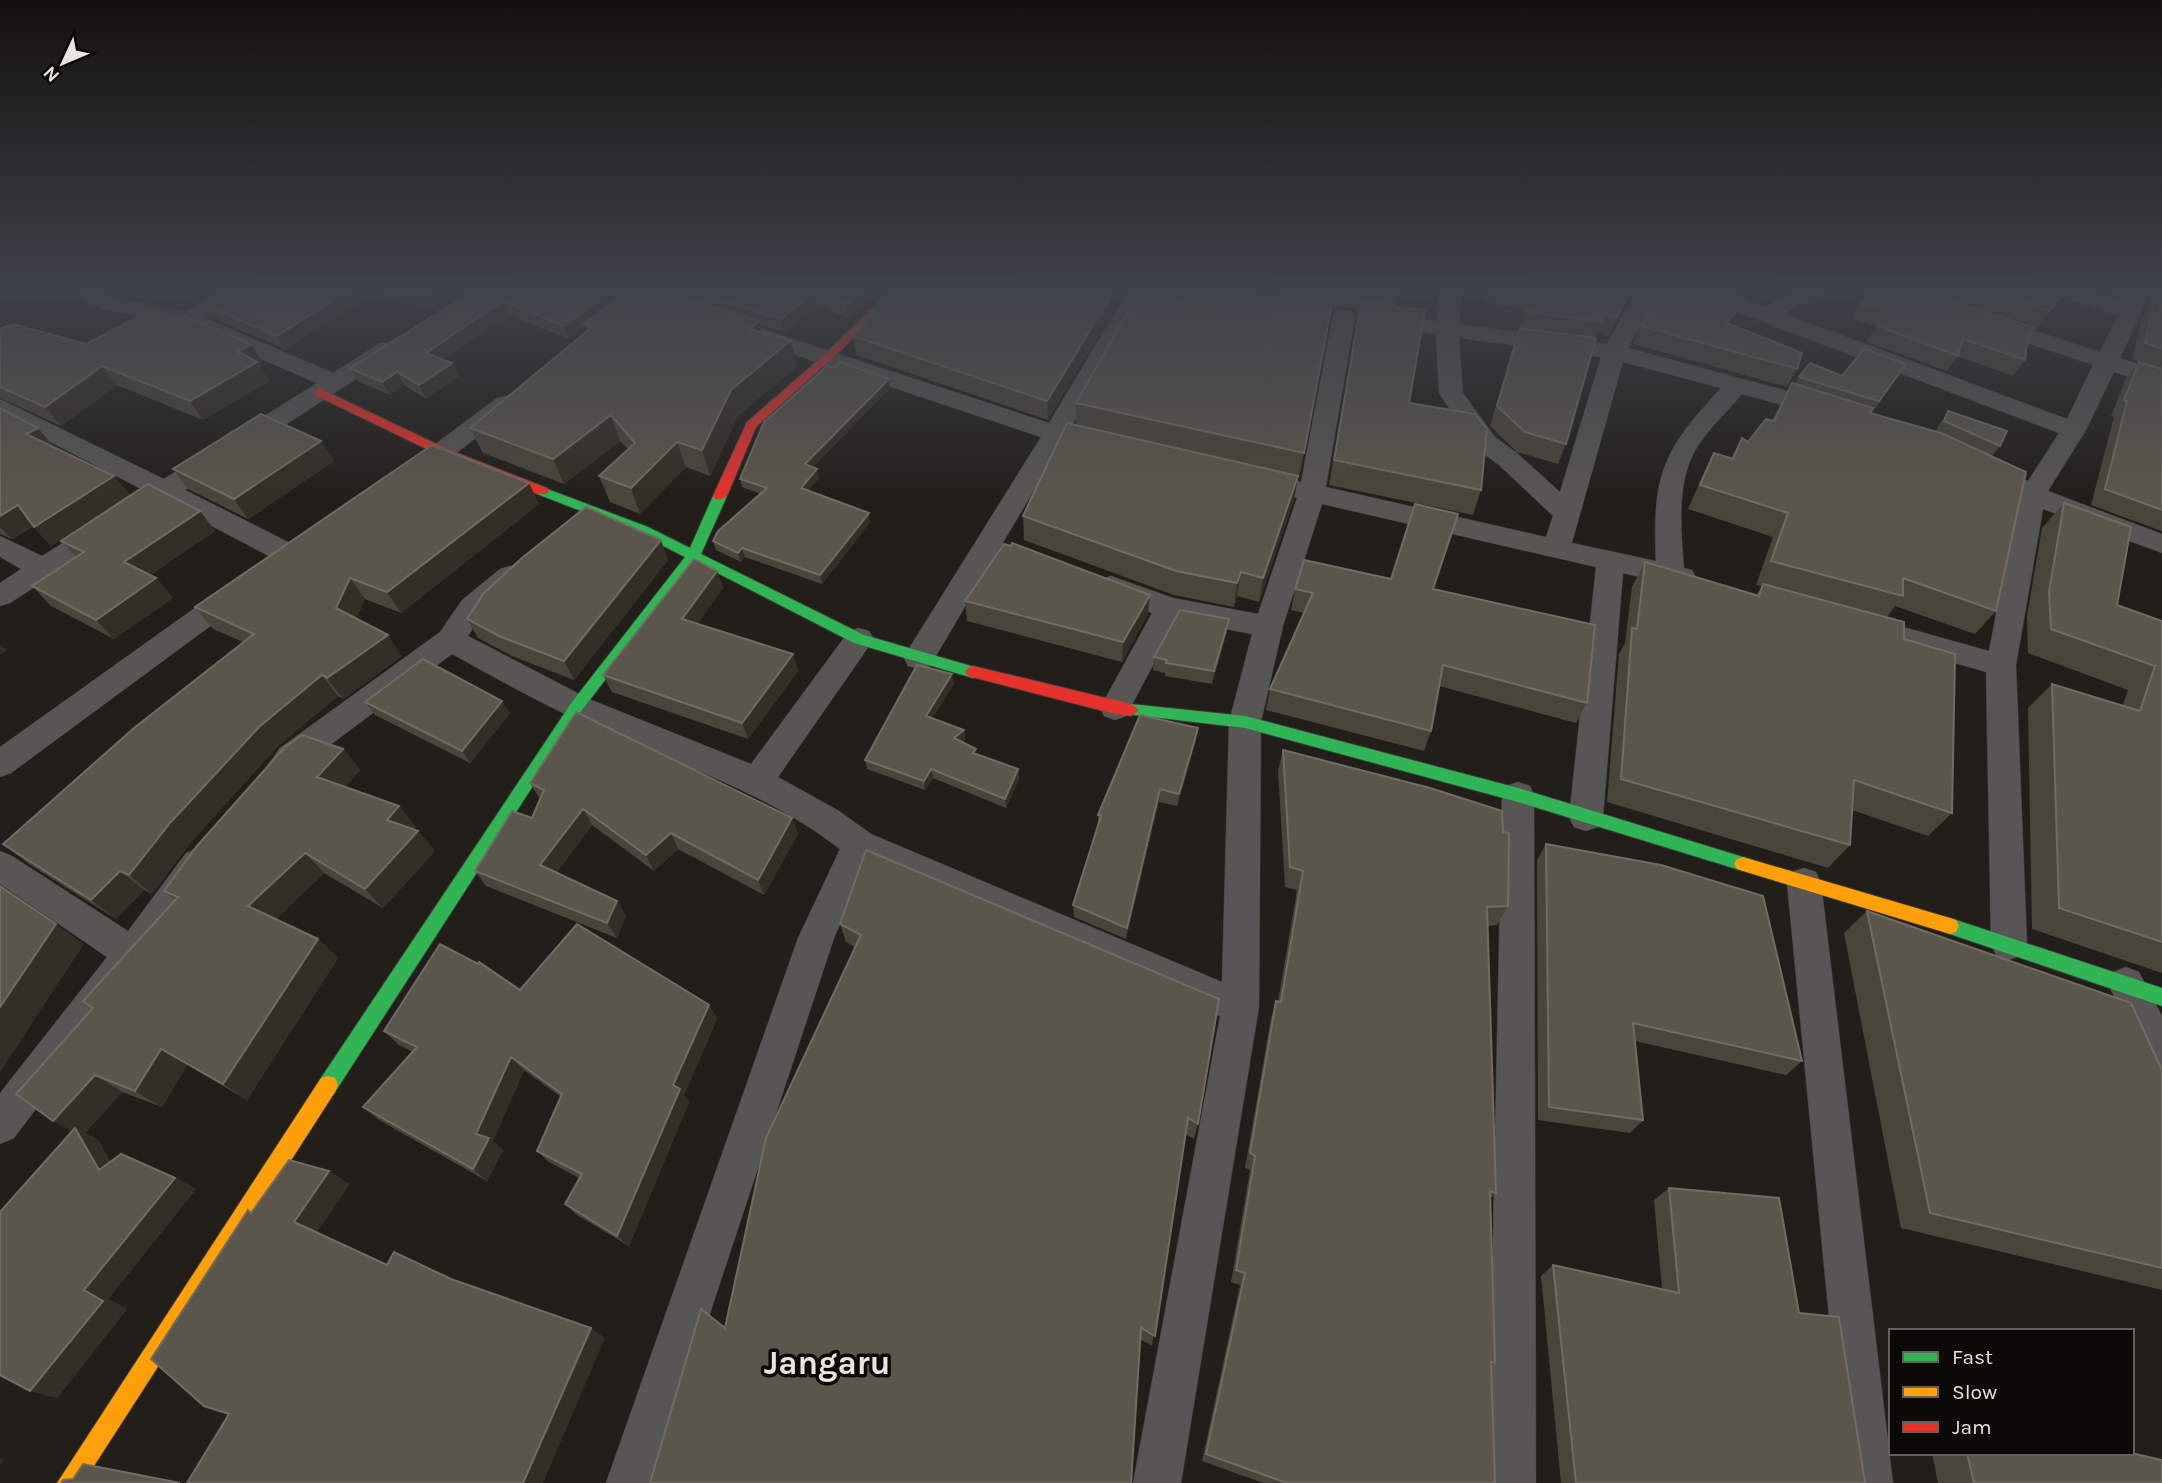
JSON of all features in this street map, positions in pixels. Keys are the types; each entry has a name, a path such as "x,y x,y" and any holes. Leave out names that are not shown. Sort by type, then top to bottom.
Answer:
{"street":[{"path":"273,360 443,452 594,510 694,555 859,639 919,658 1115,708 1245,722 1518,794 1586,817 2009,944 2162,997"},
{"path":"0,596 162,490 369,360"},
{"path":"69,1483 577,706 694,555 751,425 824,360"},
{"path":"841,360 1055,434 1123,450"},
{"path":"919,658 1004,546 1055,434 1097,360"},
{"path":"1157,1483 1240,1007 1245,722 1268,626 1312,493 1336,360"},
{"path":"1449,360 1451,393 1486,443 1508,459 1567,514"},
{"path":"1557,547 1612,360"},
{"path":"1646,360 1847,416"},
{"path":"1887,360 2074,430"},
{"path":"2097,360 2162,380"},
{"path":"2009,944 2001,665 2032,495 2074,430 2106,360"},
{"path":"399,482 443,452 530,384"},
{"path":"1671,574 1667,529 1676,464 1694,436 1738,384"},
{"path":"0,406 162,490 282,561 0,764"},
{"path":"1969,462 2032,495 2162,544"},
{"path":"1231,475 1557,547 1711,585"},
{"path":"562,535 594,510"},
{"path":"0,545 42,569"},
{"path":"265,786 291,757 450,640 472,607 530,560"},
{"path":"1586,817 1610,561"},
{"path":"1080,574 1169,608 1268,626"},
{"path":"1115,708 1169,608"},
{"path":"1843,621 2001,665"},
{"path":"757,780 859,639"},
{"path":"450,640 577,706 757,780 834,824 859,844 1240,1007"},
{"path":"1512,1483 1518,794"},
{"path":"0,1124 214,844"},
{"path":"630,1483 816,938 859,844"},
{"path":"0,866 132,954"},
{"path":"1804,883 1869,1483"},
{"path":"2126,984 2162,1054"}],"building":[{"path":"0,360 257,362 190,401 102,366 45,407 0,387"},
{"path":"362,360 445,360 452,363 419,385 397,372 382,382 350,368"},
{"path":"552,360 767,360 731,390 702,450 677,442 631,488 599,476 635,443 611,415 553,459 470,428"},
{"path":"925,360 1072,360 1047,401"},
{"path":"1100,360 1321,360 1304,453 1076,403"},
{"path":"1351,360 1416,360 1409,403 1475,414 1487,429 1481,490 1334,460"},
{"path":"1511,360 1590,360 1566,444 1525,432 1497,406"},
{"path":"1765,360 1800,360 1797,369"},
{"path":"1855,360 1895,360 1906,364 1879,401 1799,377 1810,363 1842,376"},
{"path":"840,362 889,379 805,464 817,469 801,488 869,513 820,575 742,548 738,553 713,541 718,531 767,488 740,479 764,422 827,366 835,368"},
{"path":"2139,362 2162,369 2162,510 2105,489 2127,401 2124,400"},
{"path":"1792,383 1873,408 1870,413 1941,433 2026,472 1996,611 1903,578 1903,596 1771,561 1788,513 1700,485 1714,453 1733,459 1742,438 1748,442 1766,419 1774,421"},
{"path":"0,408 38,428 26,434 114,476 34,527 18,505 0,516"},
{"path":"1948,411 2007,431 2000,446 1944,421"},
{"path":"261,414 321,441 234,499 173,469"},
{"path":"1067,423 1298,476 1263,578 1241,572 1237,583 1176,571 1023,516"},
{"path":"432,445 529,483 387,592 350,578 336,608 388,635 327,678 322,675 260,726 170,823 129,875 120,871 91,900 3,844 134,728 254,634 195,607"},
{"path":"148,484 200,511 124,562 156,578 96,620 32,586 84,552 61,541"},
{"path":"2064,503 2131,527 2117,605 2162,621 2162,942 2059,908 2052,684 2140,711 2155,666 2051,629 2049,592"},
{"path":"1415,504 1458,514 1433,589 1595,625 1587,703 1443,665 1431,731 1270,689 1313,593 1295,589 1304,560 1391,579"},
{"path":"586,507 661,540 564,661 501,637 467,619 484,593 522,558"},
{"path":"1012,543 1150,595 1123,642 965,601 1004,544 1011,546"},
{"path":"694,559 717,571 682,619 793,654 742,723 603,675"},
{"path":"1645,562 1759,596 1763,584 1904,622 1904,639 1955,654 1952,813 1854,780 1850,845 1621,779 1632,628 1637,629"},
{"path":"1180,610 1229,619 1214,671 1166,663 1167,660 1154,657"},
{"path":"423,659 502,701 462,751 365,702"},
{"path":"917,665 952,674 926,716 964,730 954,738 976,749 973,753 1018,769 1005,799 931,769 924,781 865,760"},
{"path":"576,712 792,818 758,880 671,833 646,855 583,809 540,865 617,901 607,923 475,871 512,811 532,818 544,790 530,783"},
{"path":"1140,715 1198,728 1179,794 1160,789 1127,928 1073,905 1101,816 1098,815"},
{"path":"302,735 343,749 317,777 399,806 387,820 418,831 365,889 305,853 248,906 318,939 223,1084 161,1049 135,1091 95,1075 53,1121 16,1094 93,1008 83,1001 178,897 164,891 197,846 285,747"},
{"path":"1283,750 1430,788 1502,811 1503,832 1509,833 1508,906 1487,907 1496,1193 1490,1191 1495,1483 1287,1483 1206,1454 1245,1273 1236,1270 1255,1156 1250,1153 1276,1001 1281,1002 1303,871 1290,867"},
{"path":"1546,844 1661,865 1763,896 1802,1061 1633,1023 1643,1120 1549,1107"},
{"path":"866,850 1219,999 1198,1124 1188,1118 1155,1336 1141,1328 1131,1483 650,1483 701,1309 725,1328 766,1138 861,935 840,924"},
{"path":"0,886 56,924 0,1007"},
{"path":"1867,911 2131,1003 2162,1070 2162,1268 1930,1213"},
{"path":"577,924 709,1005 673,1085 680,1089 617,1236 565,1204 582,1174 537,1151 562,1094 511,1057 476,1134 489,1138 473,1169 363,1107 417,1047 384,1031 440,944 478,964 479,962 520,990"},
{"path":"75,1128 99,1170 121,1154 175,1178 84,1290 103,1301 30,1391 0,1375 0,1212"},
{"path":"289,1160 329,1171 294,1222 387,1265 394,1252 451,1279 591,1328 523,1483 187,1483 229,1414 204,1406 151,1359 248,1210 251,1213"},
{"path":"1669,1188 1779,1198 1799,1313 1839,1317 1865,1483 1576,1483 1553,1265 1679,1293"},
{"path":"2134,1454 2162,1460 2162,1483 1974,1483 1967,1455"},
{"path":"83,1464 180,1483 61,1483 63,1480 73,1479"}],"traffic: fast":[{"path":"542,491 643,530 859,639 973,672"},
{"path":"328,1085 577,706 694,555 720,496"},
{"path":"1131,710 1245,722 1518,795 1743,864"},
{"path":"1950,926 2162,997"}],"traffic: slow":[{"path":"1743,864 1950,926"},
{"path":"69,1483 328,1085"}],"traffic: jam":[{"path":"720,496 751,425 824,360"},
{"path":"319,392 443,452 542,491"},
{"path":"973,672 1131,710"}],"district":[{"name":"Jangaru","path":"827,1362"}]}
